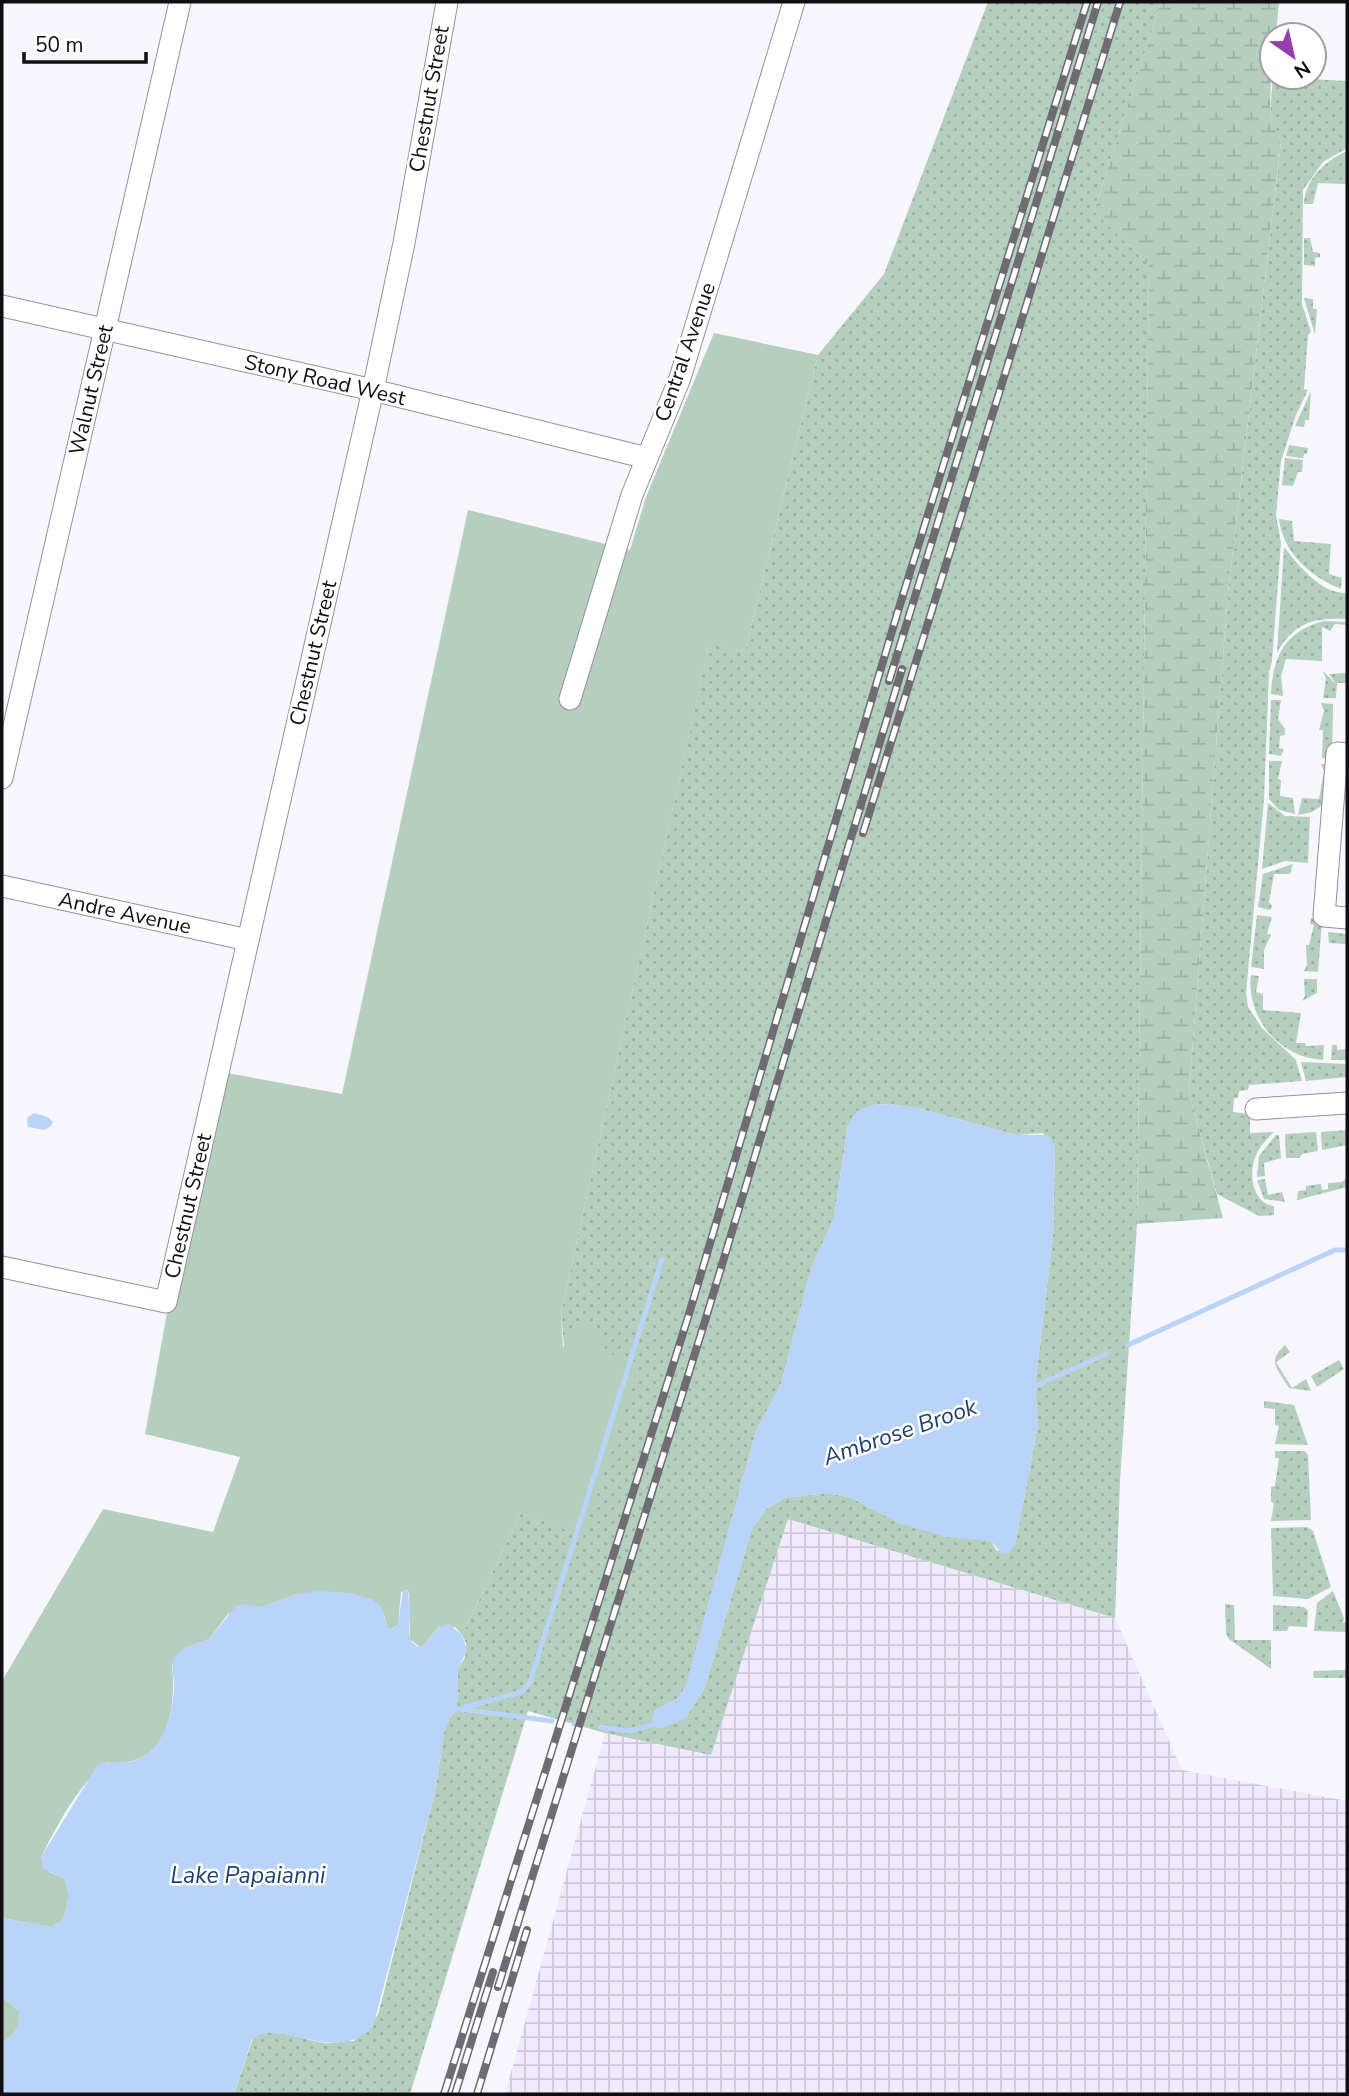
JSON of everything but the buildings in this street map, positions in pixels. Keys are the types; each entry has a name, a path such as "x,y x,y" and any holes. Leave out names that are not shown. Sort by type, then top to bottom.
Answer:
{"street":[{"name":"Walnut Street","path":"2,778 180,2"},
{"name":"Chestnut Street","path":"2,1267 166,1303 373,390 404,243 447,2"},
{"name":"Central Avenue","path":"570,699 632,495 680,378 794,2"},
{"name":"Stony Road West","path":"2,306 373,390 647,458"},
{"path":"1347,754 1337,753 1324,916 1347,918"},
{"name":"Andre Avenue","path":"2,886 248,940"},
{"path":"1256,1109 1347,1103"}],"shaded area":[{"path":"788,1519 1115,1618 1182,1770 1347,1801 1347,2094 505,2094 605,1733 711,1754"}],"green space":[{"path":"988,2 1161,2 1094,211 1149,265 1137,1224 1120,1481 1115,1618 788,1519 711,1755 605,1733 528,1711 410,2094 234,2094 253,2038 260,2034 278,2033 325,2043 354,2041 378,2015 436,1787 445,1726 457,1708 458,1669 465,1657 466,1643 462,1635 521,1513 582,1535 561,1313 709,644 745,651 818,355 884,274","holes":["889,1104 921,1109 1016,1135 1043,1133 1055,1146 1053,1237 1035,1386 1038,1425 1015,1545 997,1551 991,1541 899,1523 852,1498 828,1493 784,1498 765,1510 751,1531 705,1687 685,1719 654,1711 678,1698 686,1686 756,1431 781,1384 811,1269 834,1218 848,1125 871,1105"]},
{"path":"1161,2 1279,2 1277,21 1258,21 1258,91 1271,91 1270,113 1281,141 1228,592 1189,1093 1223,1218 1137,1224 1149,265 1094,211"},
{"path":"1328,80 1347,81 1347,148 1323,162 1303,190 1302,304 1311,332 1308,335 1304,389 1308,390 1296,415 1281,461 1276,515 1281,543 1269,672 1264,799 1246,993 1248,1007 1262,1028 1296,1060 1302,1081 1249,1085 1248,1090 1239,1091 1238,1098 1234,1098 1233,1112 1250,1114 1250,1133 1274,1132 1256,1155 1252,1170 1254,1186 1261,1200 1274,1206 1274,1215 1259,1216 1217,1194 1189,1093 1228,592 1281,142 1270,113 1272,91 1328,91"},
{"path":"1347,151 1347,184 1318,183 1313,204 1304,204 1312,179 1331,160"},
{"path":"1304,238 1310,238 1313,252 1320,253 1320,257 1315,258 1315,266 1304,265"},
{"path":"1304,298 1313,299 1313,309 1317,309 1315,335"},
{"path":"714,333 818,355 745,651 709,645 561,1313 563,1347 586,1318 608,1353 639,1363 582,1536 521,1513 462,1635 455,1627 440,1626 421,1648 410,1639 409,1591 406,1590 401,1592 398,1625 391,1629 387,1627 384,1614 297,1594 262,1607 248,1606 228,1614 209,1639 185,1648 172,1665 169,1718 155,1747 143,1757 127,1762 107,1762 78,1793 54,1831 41,1857 49,1872 64,1878 66,1883 68,1899 63,1920 52,1927 2,1918 2,1681 103,1509 213,1532 240,1457 145,1434 211,1070 342,1094 468,510 630,550 646,497"},
{"path":"1311,391 1309,420 1305,420 1304,427 1295,426"},
{"path":"1289,445 1308,448 1307,454 1304,454 1303,458 1286,456"},
{"path":"1285,458 1303,460 1302,472 1298,472 1293,486 1282,485"},
{"path":"1279,519 1292,521 1294,541 1331,544 1329,574 1342,578 1341,589 1309,571 1292,553"},
{"path":"1284,547 1320,584 1337,592 1347,593 1347,619 1324,619 1306,624 1290,635 1277,653"},
{"path":"1324,621 1347,622 1347,625 1335,624 1330,631 1322,627 1322,661 1286,659 1281,676 1283,696 1271,694 1278,657 1284,647 1300,631"},
{"path":"1323,671 1336,684 1329,674 1347,673 1347,683 1337,683 1336,698 1323,698 1326,679"},
{"path":"1271,700 1281,700 1278,719 1285,729 1285,735 1280,736 1279,748 1284,749 1281,756 1269,754"},
{"path":"1321,703 1333,704 1332,759 1322,758 1323,730 1319,730 1324,711"},
{"path":"1269,761 1282,761 1278,779 1281,780 1280,796 1293,798 1295,814 1279,810 1269,799"},
{"path":"1321,764 1329,764 1329,801 1312,812 1298,815 1302,798 1319,799 1324,771"},
{"path":"1268,803 1285,816 1310,817 1308,863 1285,861 1262,869"},
{"path":"1293,864 1290,874 1274,874 1270,910 1258,907 1263,874"},
{"path":"1257,915 1272,917 1267,934 1271,935 1264,950 1264,969 1251,967"},
{"path":"1311,918 1322,920 1318,972 1304,971 1307,965 1306,945 1309,945 1314,925 1310,924"},
{"path":"1328,932 1347,934 1347,944 1329,943"},
{"path":"1251,975 1259,976 1256,992 1263,994 1263,1010 1301,1013 1296,1043 1305,1043 1306,1046 1324,1045 1323,1060 1292,1052 1269,1032 1254,1006"},
{"path":"1304,979 1317,979 1317,993 1302,1001 1305,996"},
{"path":"1332,1045 1337,1045 1337,1050 1347,1049 1347,1060 1331,1060"},
{"path":"1301,1062 1347,1064 1347,1077 1306,1081"},
{"path":"1347,1130 1347,1145 1322,1150 1321,1132"},
{"path":"1316,1132 1318,1151 1302,1154 1300,1158 1286,1158 1285,1134"},
{"path":"1276,1135 1279,1135 1281,1158 1264,1163 1265,1176 1257,1177 1259,1156"},
{"path":"1347,1177 1347,1187 1297,1200 1298,1191 1306,1190 1306,1186 1321,1184 1322,1190 1328,1189 1328,1183 1342,1182"},
{"path":"1265,1179 1268,1195 1282,1192 1285,1202 1264,1199 1257,1180"},
{"path":"1285,1345 1290,1352 1276,1362 1292,1388 1306,1379 1311,1391 1289,1388 1278,1371 1275,1361 1276,1356"},
{"path":"1339,1360 1344,1369 1317,1387 1311,1376"},
{"path":"1264,1401 1294,1405 1308,1445 1275,1444 1279,1426 1275,1425 1275,1409 1264,1408"},
{"path":"1275,1451 1305,1451 1308,1455 1311,1520 1271,1521 1274,1503 1271,1502 1271,1487 1275,1486 1279,1458 1275,1458"},
{"path":"1307,1527 1313,1531 1331,1587 1308,1599 1273,1596 1271,1528"},
{"path":"1333,1591 1344,1618 1343,1623 1347,1622 1347,1632 1314,1631 1317,1603"},
{"path":"1225,1604 1234,1605 1235,1640 1271,1640 1271,1669 1229,1639 1226,1634"},
{"path":"1273,1605 1304,1607 1308,1611 1307,1627 1289,1626 1287,1631 1273,1631"},
{"path":"1347,1670 1346,1678 1314,1678 1313,1671"},
{"path":"2,1997 19,2011 19,2021 16,2030 2,2042"}],"water":[{"path":"889,1104 921,1109 1016,1135 1048,1135 1055,1146 1053,1237 1035,1386 1038,1425 1015,1545 1008,1554 1002,1554 991,1541 946,1537 899,1523 852,1498 828,1493 784,1498 765,1510 751,1531 705,1687 685,1719 659,1729 651,1725 654,1711 678,1698 686,1685 756,1431 781,1384 811,1269 834,1218 848,1125 857,1111 871,1105"},
{"path":"34,1113 48,1117 53,1122 51,1126 45,1130 28,1127 27,1118"},
{"name":"Lake Papaianni","path":"403,1590 409,1591 409,1631 415,1645 421,1648 440,1626 449,1624 462,1635 467,1650 458,1669 457,1708 445,1726 436,1787 373,2027 358,2038 342,2042 325,2042 276,2033 263,2034 252,2039 234,2094 2,2094 2,2042 16,2030 19,2011 2,1997 2,1918 52,1927 63,1920 68,1899 66,1883 64,1878 43,1869 41,1857 97,1766 105,1762 133,1761 143,1757 159,1742 173,1701 173,1658 185,1648 209,1639 235,1607 241,1604 262,1607 297,1594 319,1591 351,1593 372,1599 382,1608 387,1627 391,1629 398,1625"}],"waterway":[{"name":"Ambrose Brook","path":"1128,1345 1335,1250 1347,1250"},
{"path":"466,1707 522,1692 530,1682 662,1259"},
{"name":"Ambrose Brook","path":"1031,1388 1106,1354"},
{"name":"Ambrose Brook","path":"451,1708 552,1721"},
{"name":"Ambrose Brook","path":"574,1724 579,1724"},
{"name":"Ambrose Brook","path":"601,1727 629,1731 657,1724"}],"railway":[{"path":"444,2094 689,1314 898,611 1087,2"},
{"path":"889,681 1098,2"},
{"path":"863,833 1120,2"},
{"path":"498,1987 705,1321 902,669"},
{"path":"477,2094 527,1930"},
{"path":"455,2094 493,1972"}]}
